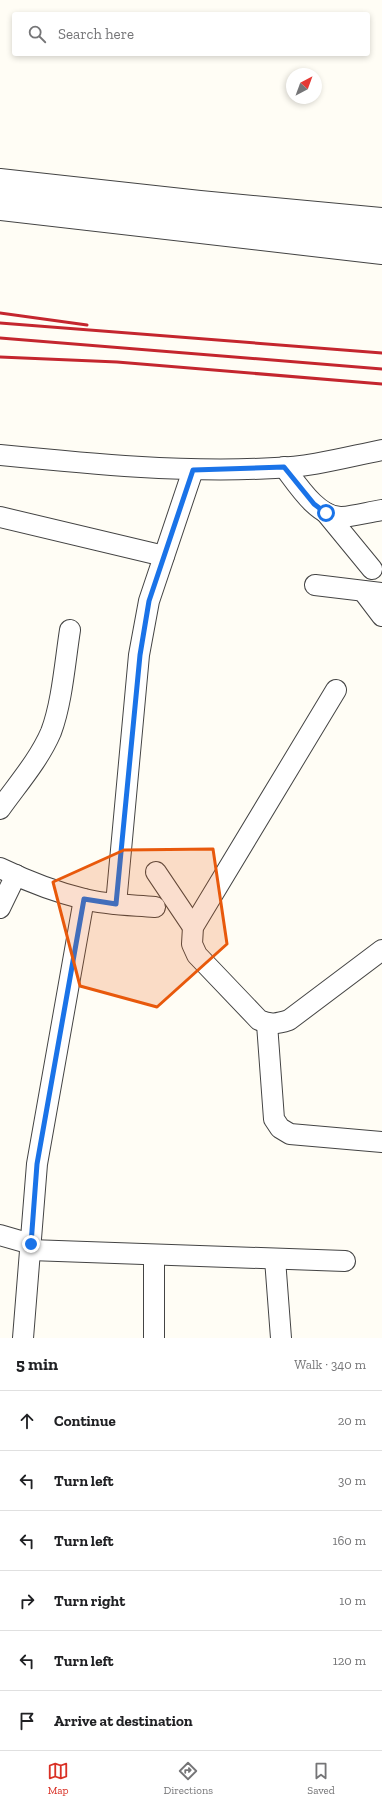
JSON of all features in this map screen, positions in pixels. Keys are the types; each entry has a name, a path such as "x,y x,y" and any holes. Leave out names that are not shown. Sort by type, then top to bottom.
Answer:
{"street":[{"path":"0,179 200,201 382,218"},
{"path":"0,194 238,221 382,235"},
{"path":"0,210 382,254"},
{"path":"0,455 74,462 193,470 284,467 312,464 382,450"},
{"path":"284,467 314,504 326,513 372,569"},
{"path":"116,904 140,655 149,601 193,470"},
{"path":"326,513 340,517 382,510"},
{"path":"0,516 164,556"},
{"path":"315,585 373,592 382,616"},
{"path":"0,809 39,754 50,733 56,713 70,630"},
{"path":"336,690 193,927 192,944 197,955 258,1020 267,1024 277,1024 289,1020 382,950"},
{"path":"0,908 8,872 31,882 84,899 155,908"},
{"path":"156,872 193,927"},
{"path":"23,1338 37,1164 84,899"},
{"path":"267,1024 274,1119 280,1128 290,1134 382,1142"},
{"path":"0,1235 30,1247 154,1255 345,1261"},
{"path":"154,1255 154,1338"},
{"path":"275,1259 281,1338"}],"highlighted area":[{"path":"213,849 227,944 157,1007 80,986 53,882 124,850"}],"railway":[{"path":"0,313 87,325"},
{"path":"0,323 382,353"},
{"path":"0,338 382,369"},
{"path":"0,357 117,362 382,384"}],"route":[{"path":"31,1244 37,1164 84,899 116,904 140,655 149,601 193,470 284,467 314,504 326,513"}]}
